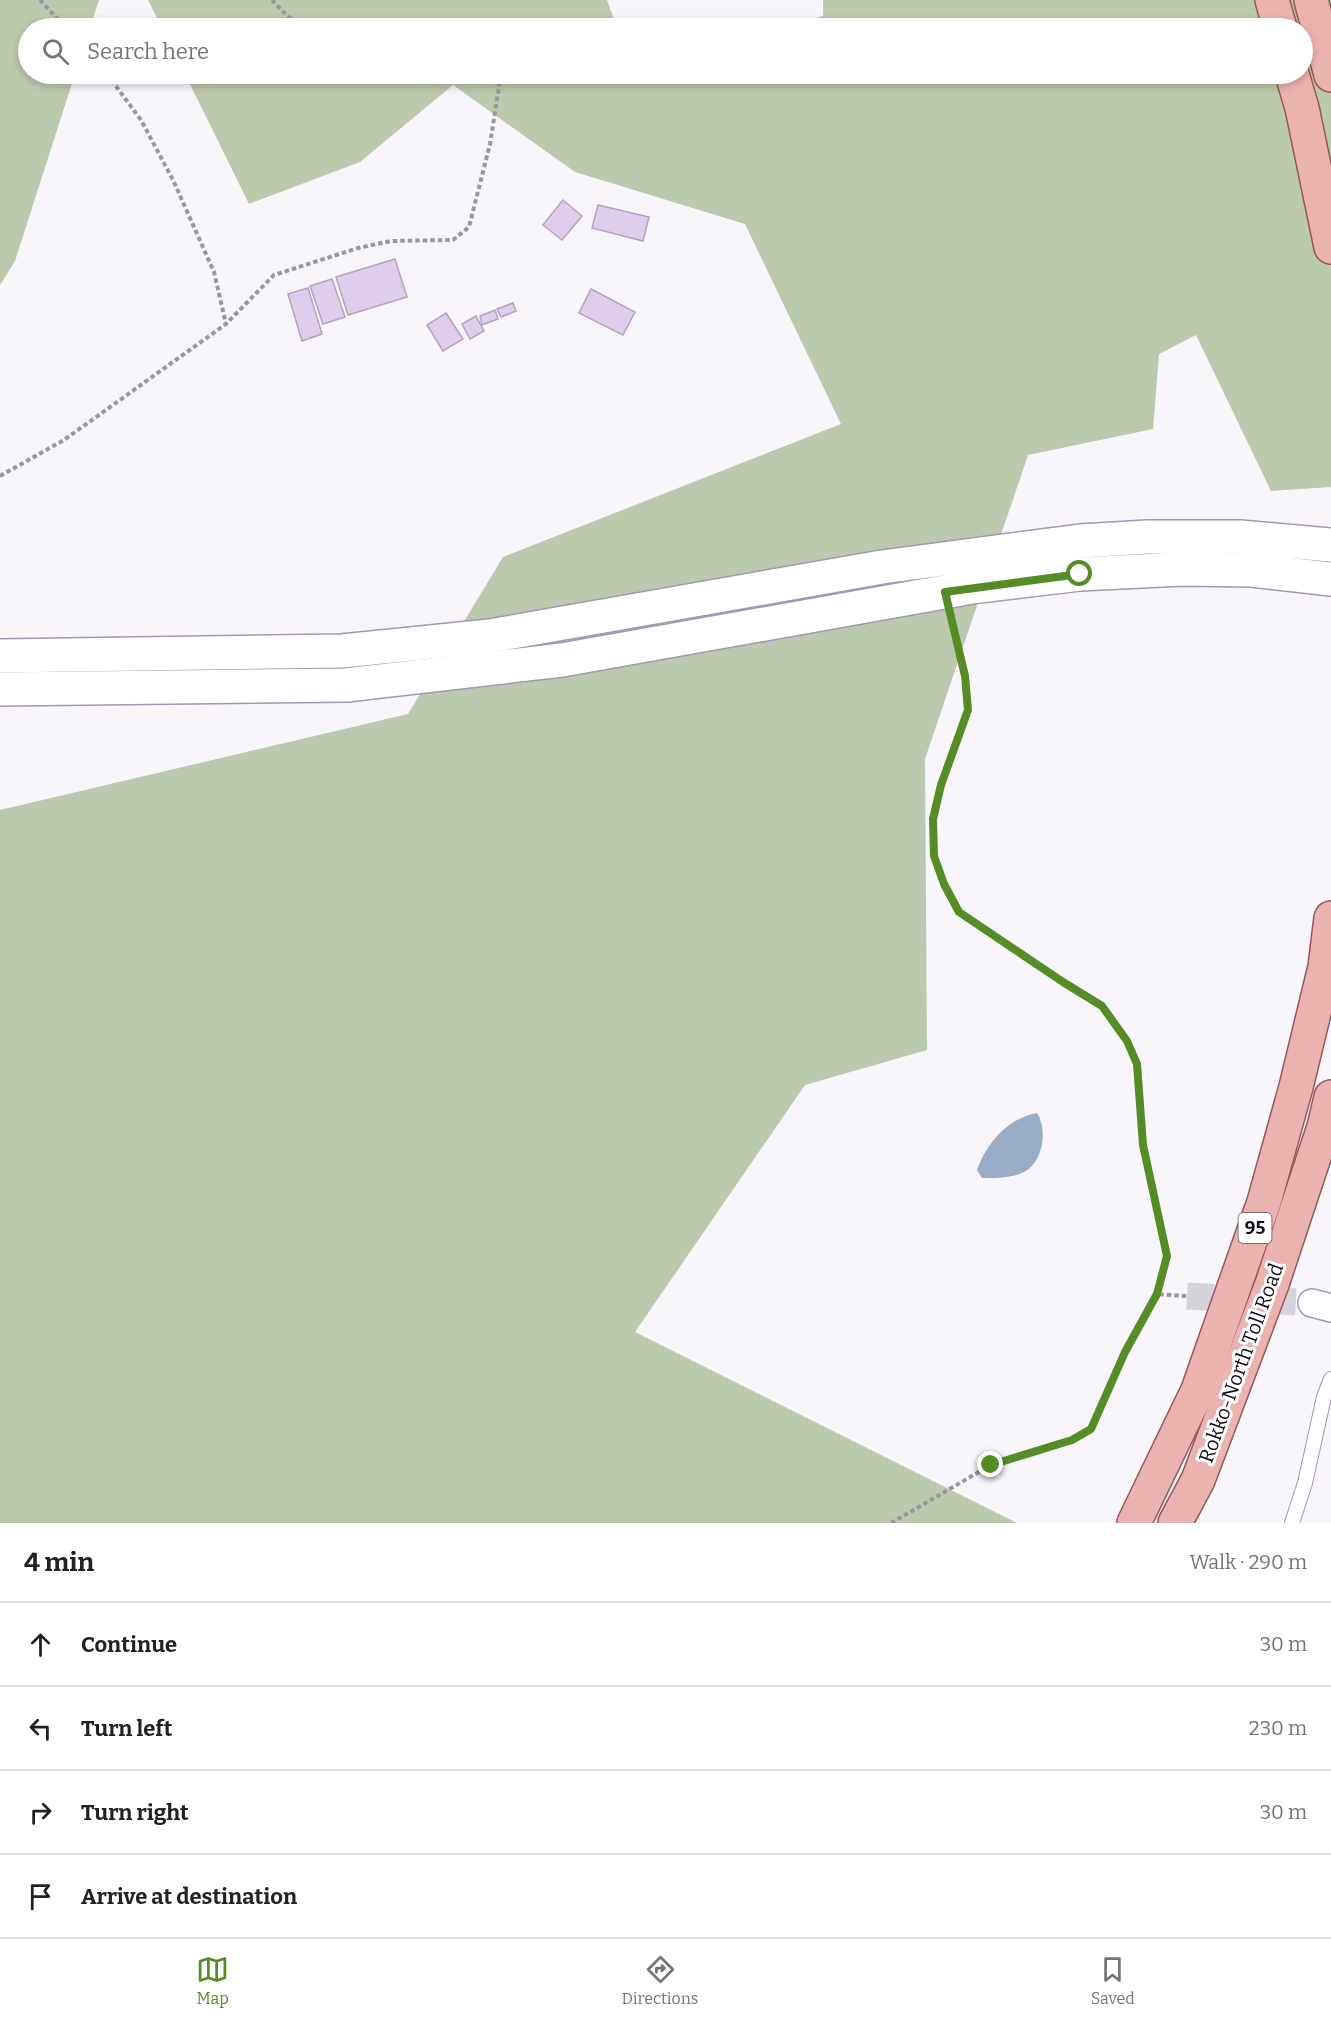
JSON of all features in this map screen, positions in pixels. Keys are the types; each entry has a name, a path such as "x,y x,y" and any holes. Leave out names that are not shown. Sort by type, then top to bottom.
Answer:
{"main road":[{"path":"1272,0 1277,18"},
{"path":"1311,0 1331,75"},
{"path":"1295,84 1331,247"},
{"name":"Rokko-North Toll Road","path":"1134,1523 1198,1390 1264,1202 1304,1054 1324,967 1331,918"},
{"name":"Rokko-North Toll Road","path":"1175,1523 1198,1480 1272,1284 1324,1127 1331,1097"}],"street":[{"path":"5,656 342,651 490,636 882,567 1080,541 1148,537 1240,537 1331,545"},
{"path":"5,688 346,685 562,660 945,592 1080,574 1182,569 1252,570 1331,579"}],"lane":[{"path":"1292,1523 1305,1483 1324,1397 1331,1379"}],"path":[{"path":"40,0 57,18"},
{"path":"272,0 292,18"},
{"path":"114,84 141,120 173,180 214,272 226,324"},
{"path":"0,476 64,440 226,324 274,275 358,248 391,241 453,240 469,227 490,144 499,84"},
{"path":"891,1523 991,1465 1072,1440 1091,1429 1125,1352 1157,1294 1167,1256 1143,1145 1137,1064 1127,1041 1102,1006 959,912 944,884 934,856 933,819 941,785 968,710 965,676 945,592"},
{"path":"1157,1294 1187,1296"}],"green space":[{"path":"0,0 99,0 93,18 18,18 18,84 72,84 15,261 0,285"},
{"path":"148,0 607,0 613,18 157,18"},
{"path":"823,0 1331,0 1331,487 1271,491 1196,335 1159,354 1153,429 1028,455 925,759 927,1050 805,1085 635,1332 1017,1523 0,1523 0,810 408,714 503,557 841,424 745,224 575,172 453,85 360,162 249,204 190,84 1313,84 1313,18 816,18 823,16"}],"water":[{"path":"1037,1113 1043,1137 1036,1161 1024,1172 1003,1177 982,1178 977,1170 992,1142 1017,1120"}],"building":[{"path":"563,200 582,216 562,240 543,225"},
{"path":"598,205 649,217 643,241 592,228"},
{"path":"395,259 407,297 348,315 336,277"},
{"path":"332,279 345,317 323,324 310,286"},
{"path":"308,288 322,334 302,341 288,294"},
{"path":"591,289 635,312 623,335 579,313"},
{"path":"513,303 516,311 501,317 497,309"},
{"path":"495,310 498,319 482,325 480,316"},
{"path":"446,313 463,339 443,351 427,325"},
{"path":"476,316 484,331 470,339 462,324"}],"tunnel":[{"path":"1187,1296 1312,1303"}],"route":[{"path":"991,1465 1072,1440 1091,1429 1125,1352 1157,1294 1167,1256 1143,1145 1137,1064 1127,1041 1102,1006 959,912 944,884 934,856 933,819 941,785 968,710 965,676 945,592 1080,574"}]}
